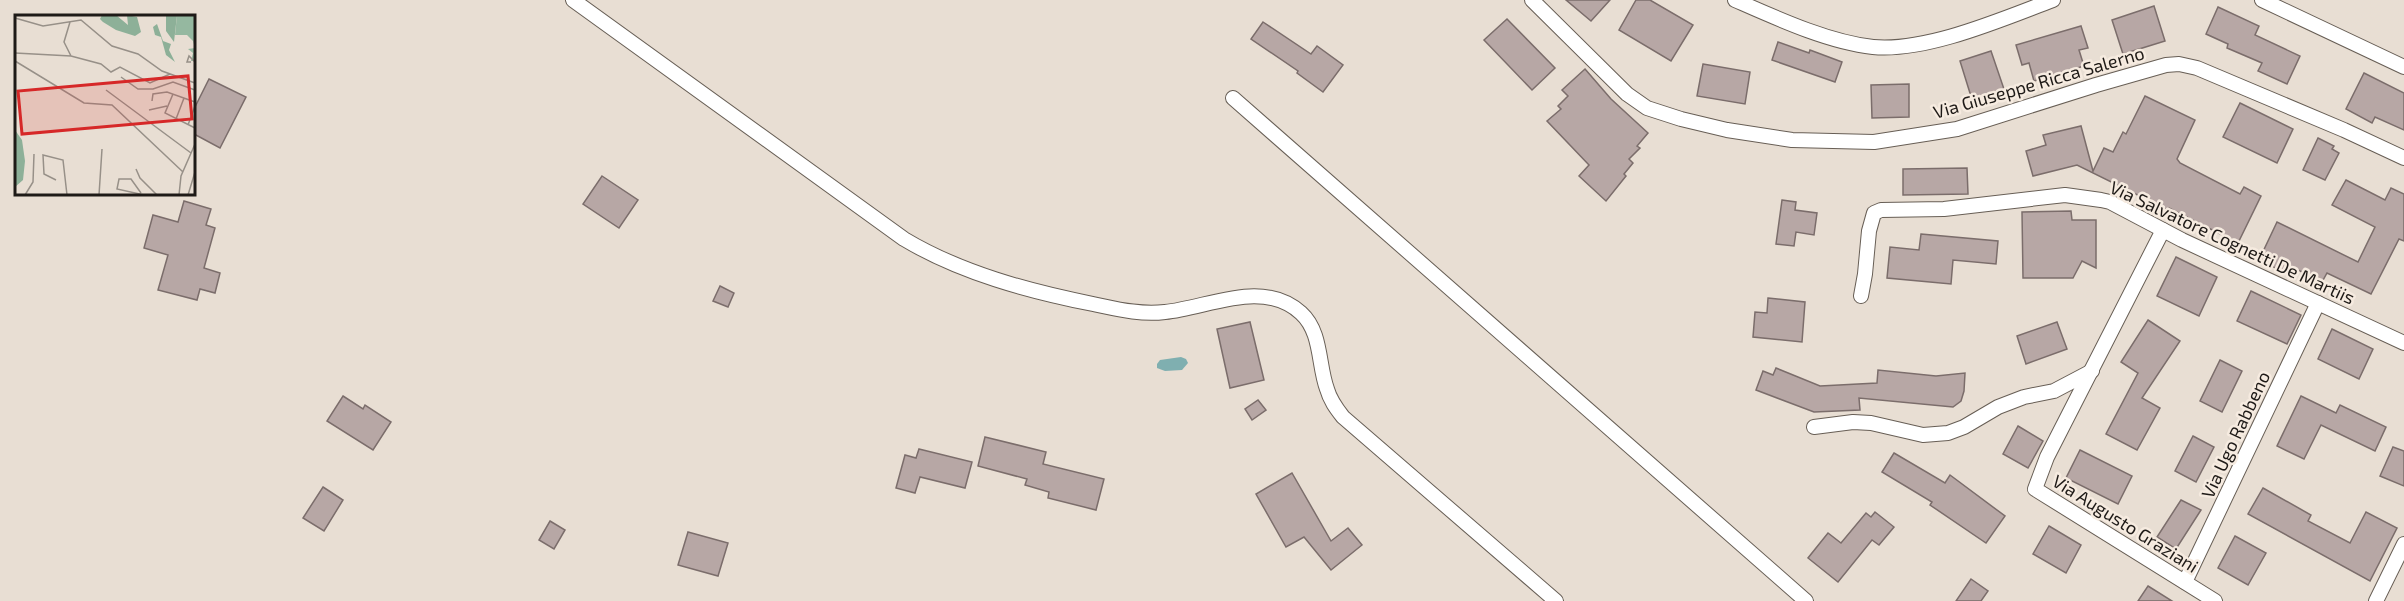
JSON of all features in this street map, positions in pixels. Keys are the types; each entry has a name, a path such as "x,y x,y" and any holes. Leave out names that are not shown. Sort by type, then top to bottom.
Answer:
{"street":[{"path":"573,0 904,239 951,263 986,276 1071,299 1140,313 1171,311 1220,300 1246,297 1275,300 1293,307 1307,319 1312,329 1327,389 1343,417 1556,601"},
{"name":"Via Giuseppe Ricca Salerno","path":"1532,0 1635,101 1666,115 1734,131 1804,141 1886,141 1957,129 2096,85 2179,64 2197,68 2326,122 2404,158"},
{"path":"1735,0 1837,39 1858,45 1886,47 1941,39 2053,0"},
{"path":"2262,0 2404,67"},
{"path":"1233,98 1806,601"},
{"name":"Via Salvatore Cognetti De Martiis","path":"1861,296 1869,231 1874,213 1881,210 1944,209 2074,195 2110,202 2163,230 2404,343"},
{"name":"Via Augusto Graziani","path":"2163,230 2047,457 2035,489 2215,601"},
{"name":"Via Ugo Rabbeno","path":"2185,582 2318,303"},
{"path":"1814,427 1853,422 1871,423 1923,435 1948,433 1964,428 1998,407 2024,397 2055,391 2092,371"},
{"path":"2376,601 2404,544"}],"water":[{"path":"1181,357 1188,363 1182,370 1165,371 1157,368 1160,360"}],"building":[{"path":"1566,0 1610,0 1591,21"},
{"path":"1636,0 1650,0 1693,25 1671,61 1619,30"},
{"path":"2154,6 2165,41 2123,54 2112,20"},
{"path":"2218,7 2259,26 2255,35 2300,56 2287,84 2258,71 2262,63 2227,48 2228,44 2206,34"},
{"path":"1507,19 1555,68 1532,90 1484,40"},
{"path":"1263,22 1311,54 1317,46 1343,65 1323,92 1297,73 1298,71 1251,39"},
{"path":"2081,26 2088,48 2079,50 2084,66 2034,81 2029,63 2022,65 2016,45"},
{"path":"1778,42 1809,53 1810,50 1842,62 1835,82 1772,60"},
{"path":"1991,51 2006,95 1974,106 1960,61"},
{"path":"1703,64 1750,72 1745,104 1697,96"},
{"path":"1585,69 1611,99 1648,133 1637,146 1640,148 1629,159 1633,163 1624,174 1626,176 1606,201 1579,176 1589,165 1547,121 1561,109 1558,106 1568,96 1562,90"},
{"path":"2364,73 2404,93 2404,130 2375,117 2372,123 2346,109"},
{"path":"209,79 246,97 220,148 195,135 195,107"},
{"path":"1909,84 1909,117 1872,118 1871,85"},
{"path":"2145,96 2195,120 2177,159 2180,163 2240,194 2244,187 2261,196 2238,243 2077,165 2033,176 2026,151 2046,145 2043,135 2081,126 2093,171 2104,148 2113,152 2123,132 2126,134"},
{"path":"2240,103 2293,129 2277,163 2223,137"},
{"path":"2318,138 2334,146 2332,149 2339,153 2325,180 2303,170"},
{"path":"1967,168 1968,194 1903,195 1903,169"},
{"path":"602,176 638,200 619,228 583,204"},
{"path":"2346,180 2385,200 2391,188 2404,194 2404,241 2399,239 2371,294 2327,273 2322,282 2292,267 2288,274 2259,260 2277,222 2358,262 2375,227 2332,205"},
{"path":"1782,200 1796,202 1795,210 1817,213 1814,235 1796,232 1794,246 1776,244"},
{"path":"184,201 211,209 206,225 215,228 204,268 220,273 215,293 200,289 197,300 158,290 168,255 144,248 153,215 178,222"},
{"path":"2071,211 2072,220 2096,220 2096,268 2082,261 2073,278 2023,278 2022,212"},
{"path":"1921,234 1998,241 1996,264 1953,260 1951,284 1887,278 1890,247 1919,250"},
{"path":"2176,257 2217,277 2199,316 2157,296"},
{"path":"720,286 734,293 728,307 713,301"},
{"path":"2251,291 2301,315 2287,344 2237,321"},
{"path":"1768,298 1805,302 1802,342 1753,337 1755,312 1767,313"},
{"path":"2148,320 2180,341 2142,398 2160,408 2137,450 2106,434 2138,373 2121,362"},
{"path":"1250,322 1264,380 1230,388 1217,329"},
{"path":"2057,322 2067,349 2026,364 2017,336"},
{"path":"2332,329 2373,349 2359,379 2318,359"},
{"path":"2220,360 2242,371 2222,412 2200,401"},
{"path":"1776,368 1820,386 1877,383 1878,370 1936,376 1965,373 1964,391 1961,401 1953,407 1859,398 1860,410 1814,412 1756,390 1763,371 1773,375"},
{"path":"343,396 363,409 365,405 391,422 373,450 327,421"},
{"path":"2301,396 2336,413 2340,405 2386,427 2375,451 2321,425 2304,459 2277,446"},
{"path":"1258,400 1266,410 1252,420 1245,409"},
{"path":"2018,426 2043,441 2028,468 2003,454"},
{"path":"2193,436 2214,447 2196,482 2175,471"},
{"path":"985,437 1046,452 1043,464 1104,479 1096,510 1048,498 1049,492 1025,485 1027,479 978,466"},
{"path":"2393,447 2404,451 2404,486 2380,476"},
{"path":"919,449 972,462 965,488 920,477 915,493 896,488 905,455 916,458"},
{"path":"2080,450 2132,476 2118,504 2066,478"},
{"path":"1894,453 1945,483 1950,475 2005,516 1986,543 1930,505 1932,502 1882,472"},
{"path":"1292,473 1331,541 1348,528 1362,545 1331,570 1304,537 1286,547 1256,494"},
{"path":"323,487 343,500 324,531 303,518"},
{"path":"2263,488 2311,515 2308,521 2350,543 2366,512 2397,528 2370,581 2248,514"},
{"path":"2181,500 2201,510 2176,549 2157,537"},
{"path":"1875,512 1894,527 1879,545 1872,540 1838,582 1808,558 1828,533 1841,543 1866,513 1871,517"},
{"path":"550,521 565,530 554,549 539,540"},
{"path":"2049,526 2081,545 2066,573 2033,554"},
{"path":"688,532 728,543 718,576 678,565"},
{"path":"2235,536 2266,553 2248,585 2218,568"},
{"path":"1971,579 1988,591 1981,601 1956,601"},
{"path":"2148,586 2172,601 2138,601"}]}
